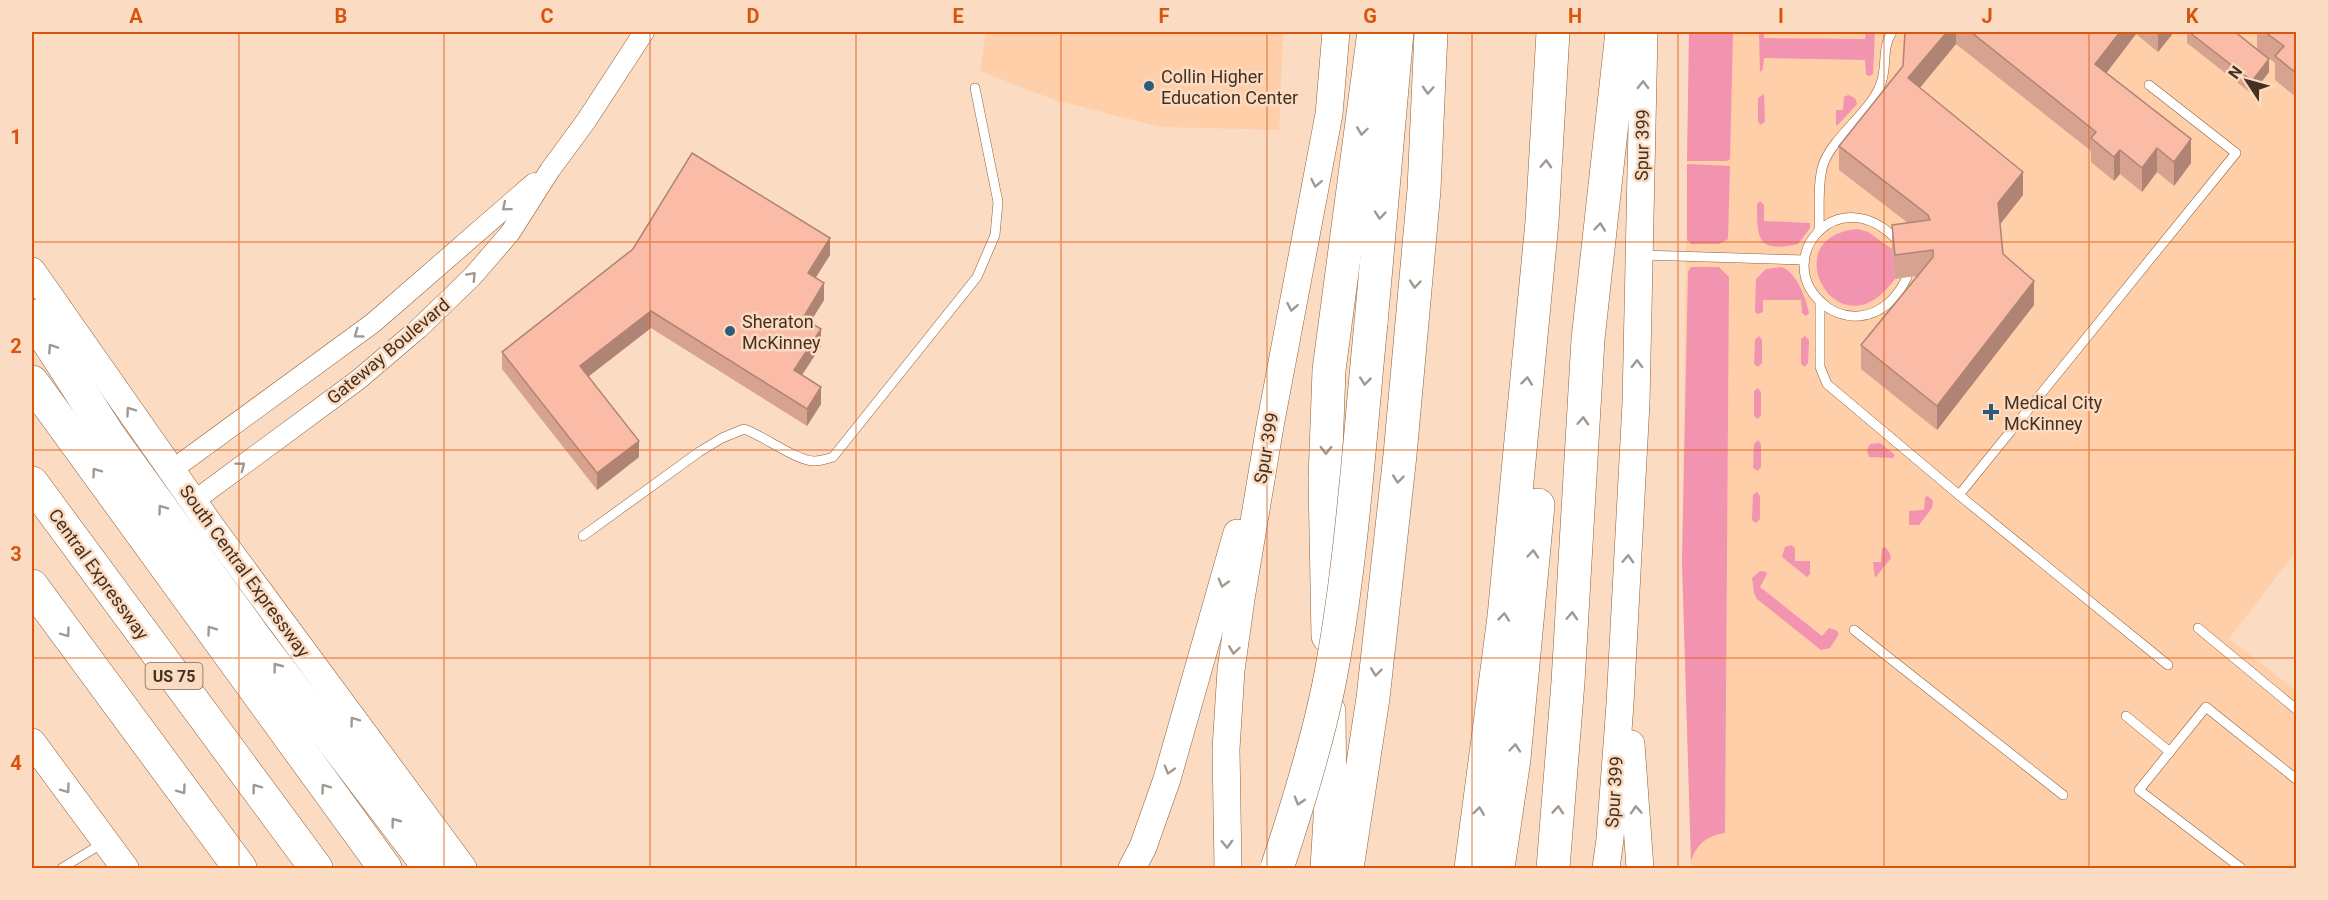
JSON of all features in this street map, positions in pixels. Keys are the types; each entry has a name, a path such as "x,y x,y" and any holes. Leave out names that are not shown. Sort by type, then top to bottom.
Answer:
{"highway":[{"path":"1327,868 1330,819 1325,479 1329,370 1374,32"},
{"path":"1278,868 1313,756 1329,683 1346,569 1397,32"},
{"path":"1347,868 1373,698 1400,455 1424,190 1431,32"},
{"path":"1471,868 1504,616 1542,222 1553,32"},
{"path":"1553,868 1567,694 1588,339 1622,32"},
{"path":"1498,868 1515,748 1550,355 1542,222"},
{"path":"32,316 109,436 258,642 430,868"},
{"path":"32,382 385,868"},
{"name":"Central Expressway","path":"32,483 316,868"},
{"path":"32,586 240,868"}],"main road":[{"name":"Spur 399","path":"1228,868 1226,749 1231,670 1270,426 1329,114 1336,32"},
{"name":"Spur 399","path":"1605,868 1610,839 1624,638 1636,403 1644,32"},
{"name":"South Central Expressway","path":"32,271 194,501 463,868"},
{"path":"1132,868 1143,847 1167,779 1236,536 1270,426"},
{"path":"1624,638 1640,868"},
{"path":"32,742 125,868"},
{"path":"439,836 476,861 482,868"}],"street":[{"name":"Gateway Boulevard","path":"194,501 358,380 418,329 472,277 510,233 644,32"},
{"name":"Gateway Boulevard","path":"172,470 373,323 550,170"}],"lane":[{"path":"1819,231 1822,168 1828,155 1878,91 1883,77 1886,42 1892,32"},
{"path":"1959,495 2236,153 2149,85"},
{"path":"583,536 699,452 722,438 744,429 760,435 800,459 814,462 833,457 977,277 995,235 998,202 975,88"},
{"path":"1904,248 1889,232 1863,218 1845,217 1834,220 1819,231 1811,241 1805,260 1807,281 1820,301 1833,311 1852,316 1872,313 1889,303 1903,286 1907,277"},
{"path":"1639,255 1805,260"},
{"path":"1820,301 1820,367 1827,384 1959,495 2168,664"},
{"path":"2198,628 2296,709"},
{"path":"1854,630 2063,795"},
{"path":"2241,868 2139,790 2206,707 2296,779"},
{"path":"2126,716 2170,752"},
{"path":"62,868 105,842"}],"shaded area":[{"name":"Collin Higher Education Center","path":"986,32 1283,32 1279,130 1162,127 1055,100 980,71"},
{"name":"Medical City McKinney","path":"1689,32 2296,32 2296,552 2229,638 2296,691 2296,868 1691,868 1682,561"},
{"path":"1689,32 1733,32 1730,159 1727,161 1687,161"},
{"path":"1759,32 1764,32 1764,38 1865,39 1866,32 1875,32 1873,74 1866,75 1865,60 1764,58 1763,69 1760,72"},
{"path":"1764,94 1765,122 1760,125 1758,98"},
{"path":"1848,95 1855,98 1857,104 1837,126 1836,110 1843,110 1844,97"},
{"path":"1687,164 1730,166 1728,239 1719,244 1691,244 1687,239"},
{"path":"1760,201 1764,205 1764,221 1810,223 1810,228 1798,244 1774,246 1767,245 1762,240 1757,216 1757,204"},
{"path":"1858,229 1868,232 1892,249 1895,279 1878,297 1857,306 1841,303 1828,293 1819,279 1817,262 1821,247 1835,235"},
{"path":"1691,267 1719,267 1729,277 1725,833 1703,842 1691,861 1682,561 1688,272"},
{"path":"1781,267 1796,279 1809,313 1806,316 1802,313 1801,300 1763,300 1763,312 1758,314 1755,312 1756,279 1766,269"},
{"path":"1759,336 1762,340 1762,363 1758,367 1754,364 1755,340"},
{"path":"1805,336 1809,340 1808,363 1805,367 1801,364 1801,339"},
{"path":"1758,388 1761,392 1761,415 1758,419 1754,416 1754,391"},
{"path":"1758,440 1761,444 1761,467 1758,471 1753,468 1754,444"},
{"path":"1880,443 1895,455 1893,458 1869,457 1867,450 1870,444"},
{"path":"1757,492 1760,496 1760,519 1756,523 1752,520 1753,495"},
{"path":"1928,496 1933,501 1932,508 1919,525 1909,525 1909,511 1924,510 1925,497"},
{"path":"1791,545 1795,548 1795,561 1810,561 1810,574 1807,577 1782,557 1785,547"},
{"path":"1885,547 1891,558 1875,578 1873,562 1881,562 1882,548"},
{"path":"1760,571 1767,574 1760,587 1822,636 1829,628 1836,630 1839,634 1830,648 1821,650 1757,599 1752,578"}],"building":[{"path":"1905,32 1947,32 1908,78 2023,172 1998,203 2003,254 2034,281 1937,406 1861,345 1933,257 1933,250 1895,255 1892,225 1930,220 1928,215 1839,146 1903,66"},
{"path":"1971,32 2120,32 2095,64 2191,139 2174,162 2157,148 2142,168 2120,150 2114,157 2091,138 2096,132"},
{"path":"2189,32 2235,32 2269,59 2252,81"},
{"path":"2265,32 2296,32 2296,73 2275,56 2284,46"},
{"name":"Sheraton McKinney","path":"692,153 830,238 808,273 824,283 803,318 821,329 794,370 821,387 807,409 651,311 580,366 639,441 597,473 502,352 633,249"}],"place":[{"name":"Collin Higher Education Center","path":"1149,86"},
{"name":"Sheraton McKinney","path":"730,331"},
{"name":"Medical City McKinney","path":"1991,412"}]}
